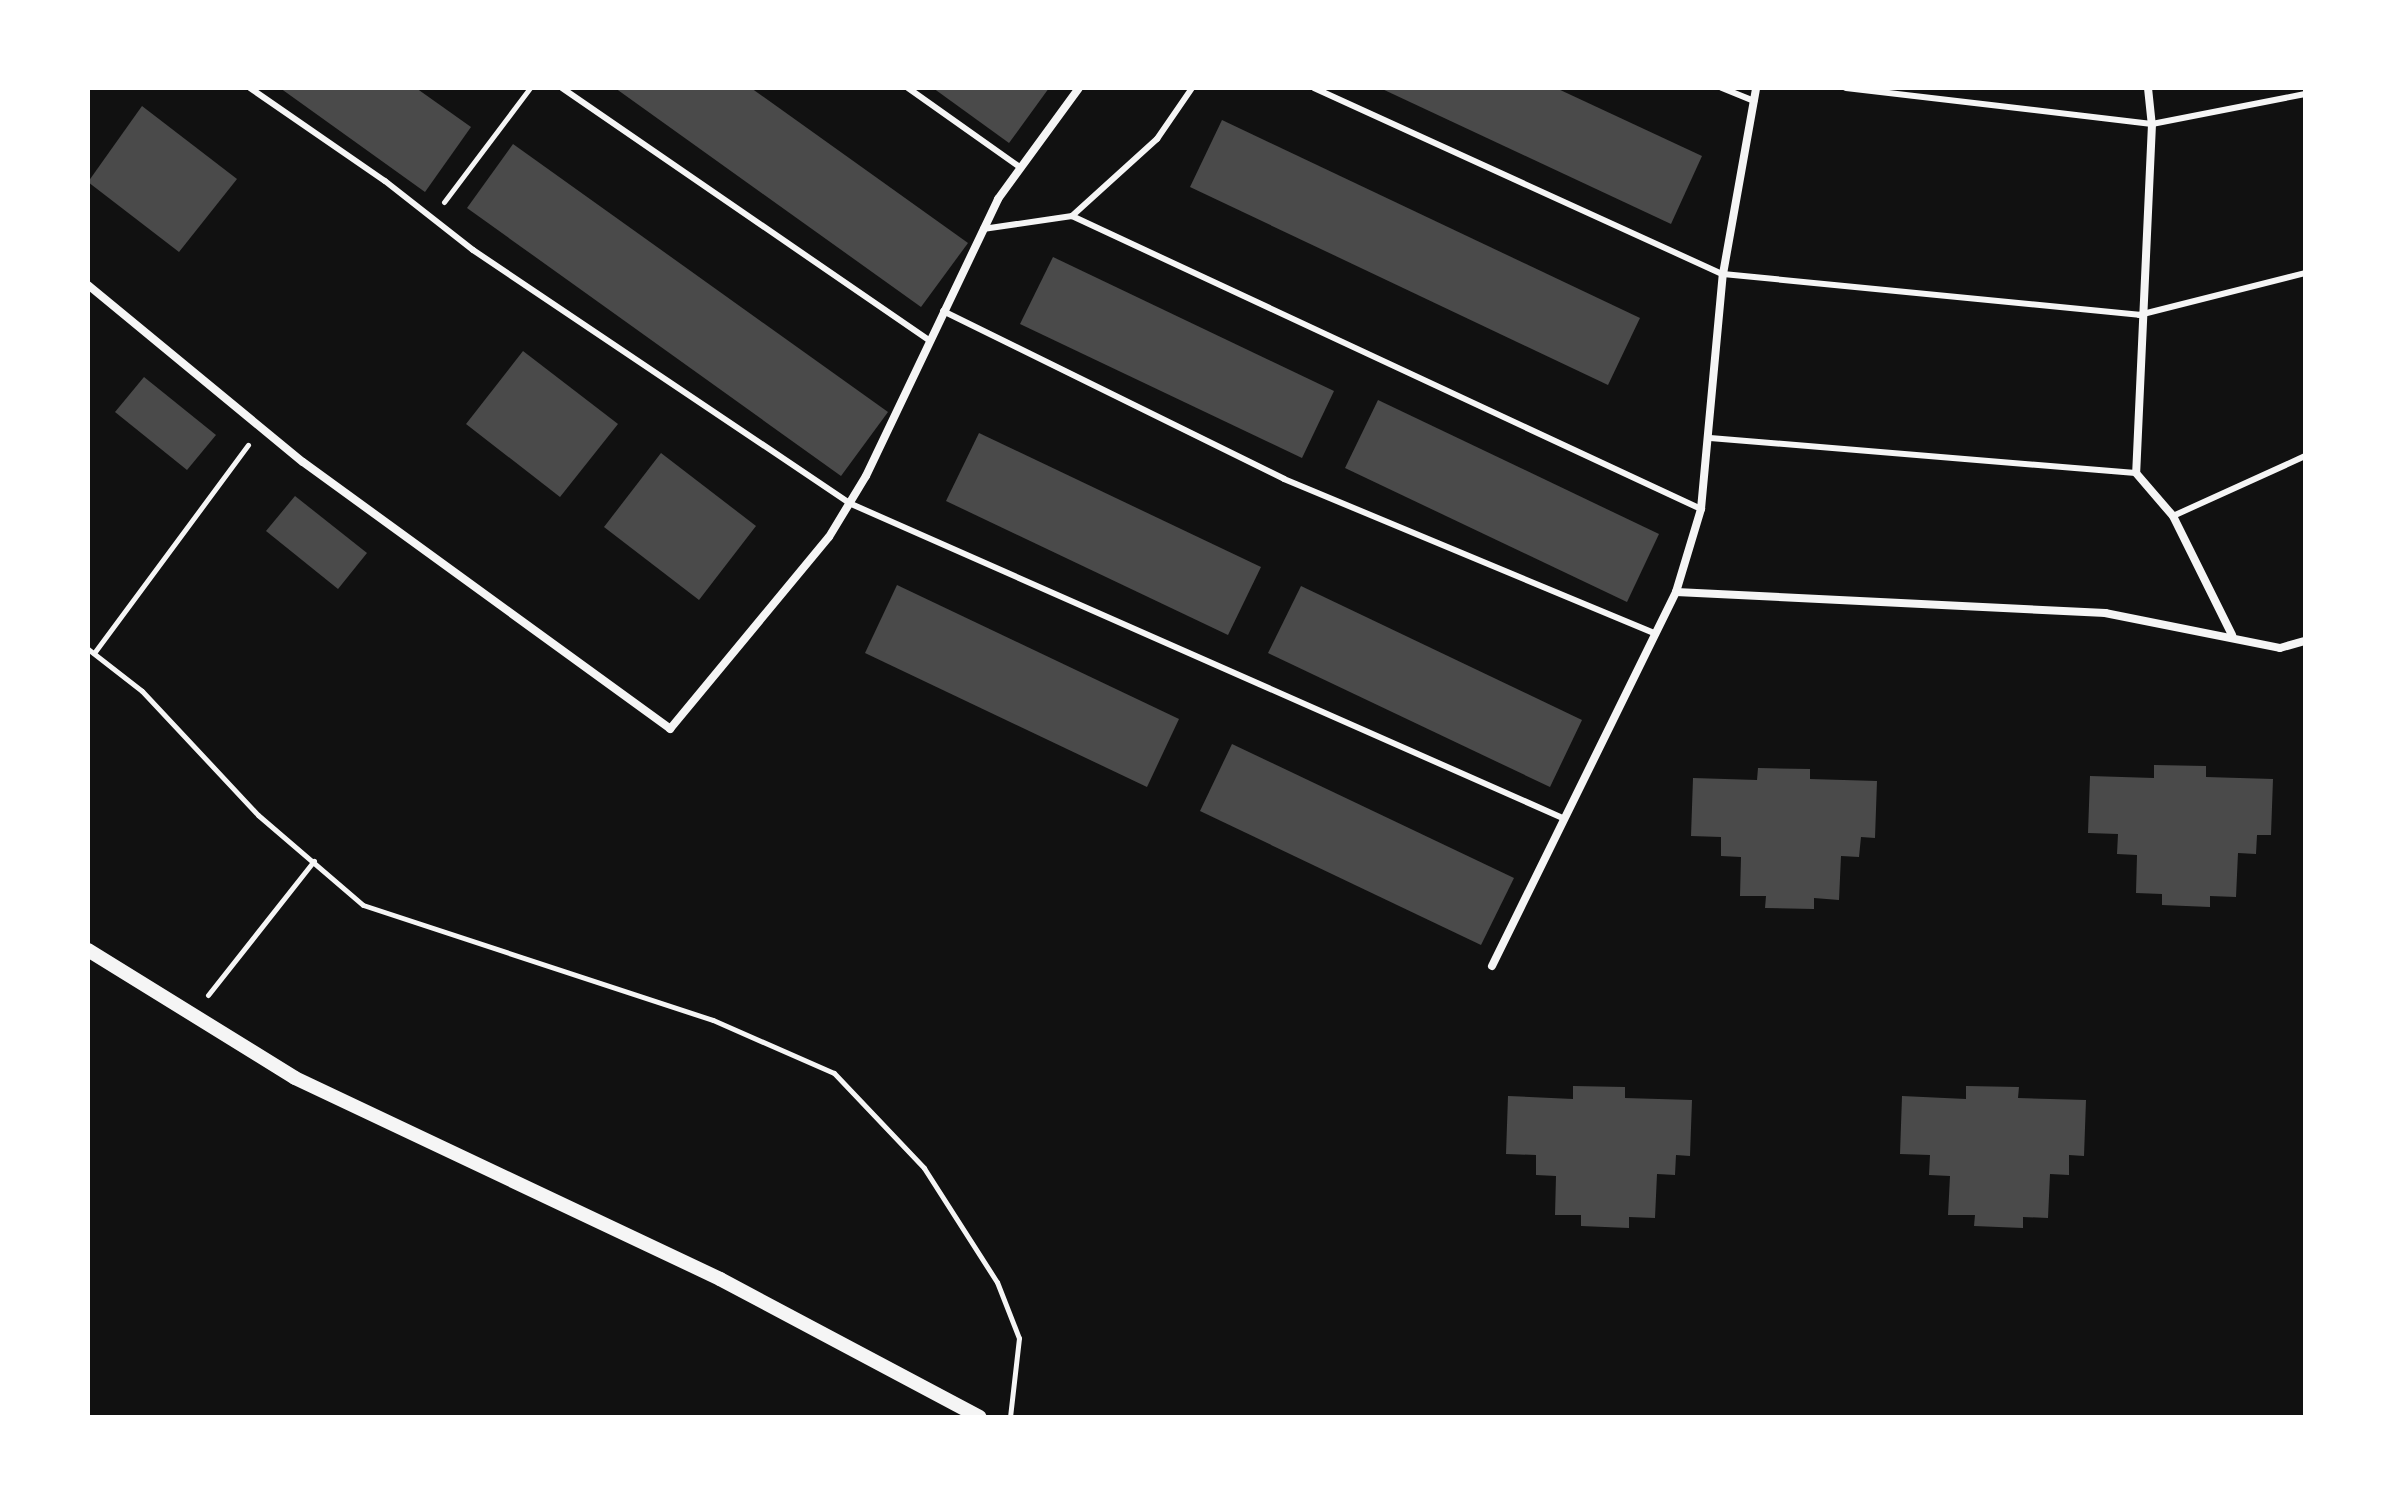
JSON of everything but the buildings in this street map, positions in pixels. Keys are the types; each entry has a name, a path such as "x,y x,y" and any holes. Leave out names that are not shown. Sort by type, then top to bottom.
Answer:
{"street":[{"path":"88,285 260,428 670,729 829,537 849,503 983,229 1021,168 1079,88"},
{"path":"1492,966 1676,592 1701,509 1723,274 1756,88"},
{"path":"2148,88 2152,124 2139,315 2136,473 2173,516 2232,635"},
{"path":"1676,592 2105,613 2232,635 2280,648 2305,641"},
{"path":"88,950 191,1018 295,1078 720,1279 980,1417"}],"lane":[{"path":"250,88 432,218 849,503 1563,818"},
{"path":"562,88 929,340"},
{"path":"908,88 1021,168"},
{"path":"1072,216 1157,139 1192,88"},
{"path":"1314,88 1723,274 2139,315 2305,273"},
{"path":"1722,88 1754,101"},
{"path":"1846,88 2152,124 2305,94"},
{"path":"983,229 1072,216 1701,509"},
{"path":"943,311 1284,479 1656,634"},
{"path":"1710,438 2136,473"},
{"path":"2173,516 2305,456"}],"path":[{"path":"432,218 530,88"},
{"path":"260,428 91,651 142,691 203,762 363,905 397,920 527,956 713,1020 834,1073 924,1168 997,1282 1019,1338 1010,1417"},
{"path":"191,1018 314,861"}]}
